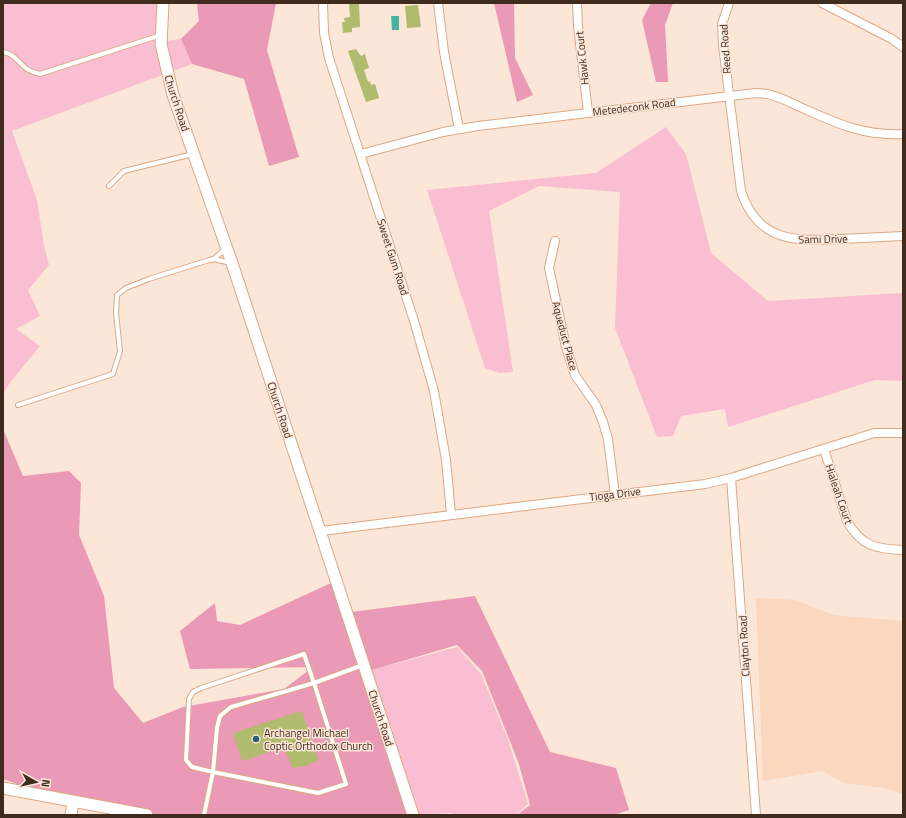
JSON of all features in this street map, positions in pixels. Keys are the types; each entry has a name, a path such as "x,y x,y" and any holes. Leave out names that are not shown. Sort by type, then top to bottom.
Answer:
{"street":[{"name":"Church Road","path":"163,3 161,35 166,70 321,531 413,815"},
{"name":"Sweet Gum Road","path":"323,3 322,20 326,47 415,324 434,391 444,445 452,514"},
{"path":"438,3 444,52 459,129"},
{"name":"Hawk Court","path":"577,3 578,26 588,112"},
{"name":"Reed Road","path":"729,3 724,14 722,30 729,96"},
{"path":"822,3 892,39 903,47"},
{"name":"Metedeconk Road","path":"361,154 459,129 588,112 764,93 852,130 878,134 903,134"},
{"name":"Sami Drive","path":"729,96 741,191 747,206 762,224 779,235 797,240 903,236"},
{"name":"Aqueduct Place","path":"556,241 549,268 566,347 575,375 596,405 603,422 608,439 614,495"},
{"name":"Tioga Drive","path":"321,531 705,484 731,478 874,433 903,433"},
{"name":"Hialeah Court","path":"824,449 847,521 852,530 864,542 872,546 903,550"},
{"name":"Clayton Road","path":"731,478 756,815"},
{"path":"3,788 147,815"},
{"path":"71,815 73,802"}],"lane":[{"path":"3,52 16,58 23,68 30,72 40,74 161,35"},
{"path":"109,186 124,171 194,154"},
{"path":"18,405 114,374 120,351 116,313 117,295 119,292 149,279 214,259 226,248"},
{"path":"214,259 231,263"},
{"path":"304,654 314,683 346,784 318,793 213,772 192,766 186,760 188,704 193,692 304,654"},
{"path":"204,815 213,772 217,728 220,716 231,707 314,683 363,664"}],"shaded area":[{"path":"3,3 163,3 161,42 181,39 192,64 12,131 37,200 44,246 49,265 28,290 40,316 16,329 40,346 9,384 3,394"},
{"path":"197,3 276,3 267,50 299,157 269,166 244,79 192,64 181,39 199,21"},
{"path":"494,3 514,3 515,58 533,95 517,102"},
{"path":"651,3 673,3 665,25 668,82 656,82 642,20"},
{"path":"666,127 686,154 711,253 768,301 903,293 903,381 875,380 728,427 725,409 681,416 673,436 657,437 615,328 620,192 539,186 489,211 513,372 499,373 485,368 427,190 596,173"},
{"path":"3,429 23,476 69,471 81,483 79,535 104,596 114,688 143,723 183,707 284,689 313,667 190,669 180,631 215,603 217,621 240,625 333,582 344,613 475,596 550,752 616,768 629,810 614,815 517,815 530,805 519,764 482,671 457,645 362,673 411,815 148,815 60,799 3,779"},
{"path":"756,598 795,600 834,615 903,621 903,794 884,788 844,783 822,771 763,781"},
{"path":"457,647 481,674 508,740 528,804 516,815 452,815 451,813 417,815 368,671"}],"water":[{"path":"391,16 399,16 399,30 392,30"}],"building":[{"path":"349,3 359,3 360,27 352,28 352,32 343,33 342,22 345,22 344,18 350,17"},
{"path":"418,5 421,27 407,28 405,6"},
{"path":"356,49 361,56 365,54 369,68 364,70 368,82 370,81 371,85 375,84 379,98 366,102 348,51"},
{"name":"Archangel Michael Coptic Orthodox Church","path":"302,711 318,760 306,766 293,768 284,747 242,761 233,733"}],"place":[{"name":"Archangel Michael Coptic Orthodox Church","path":"256,739"}]}
